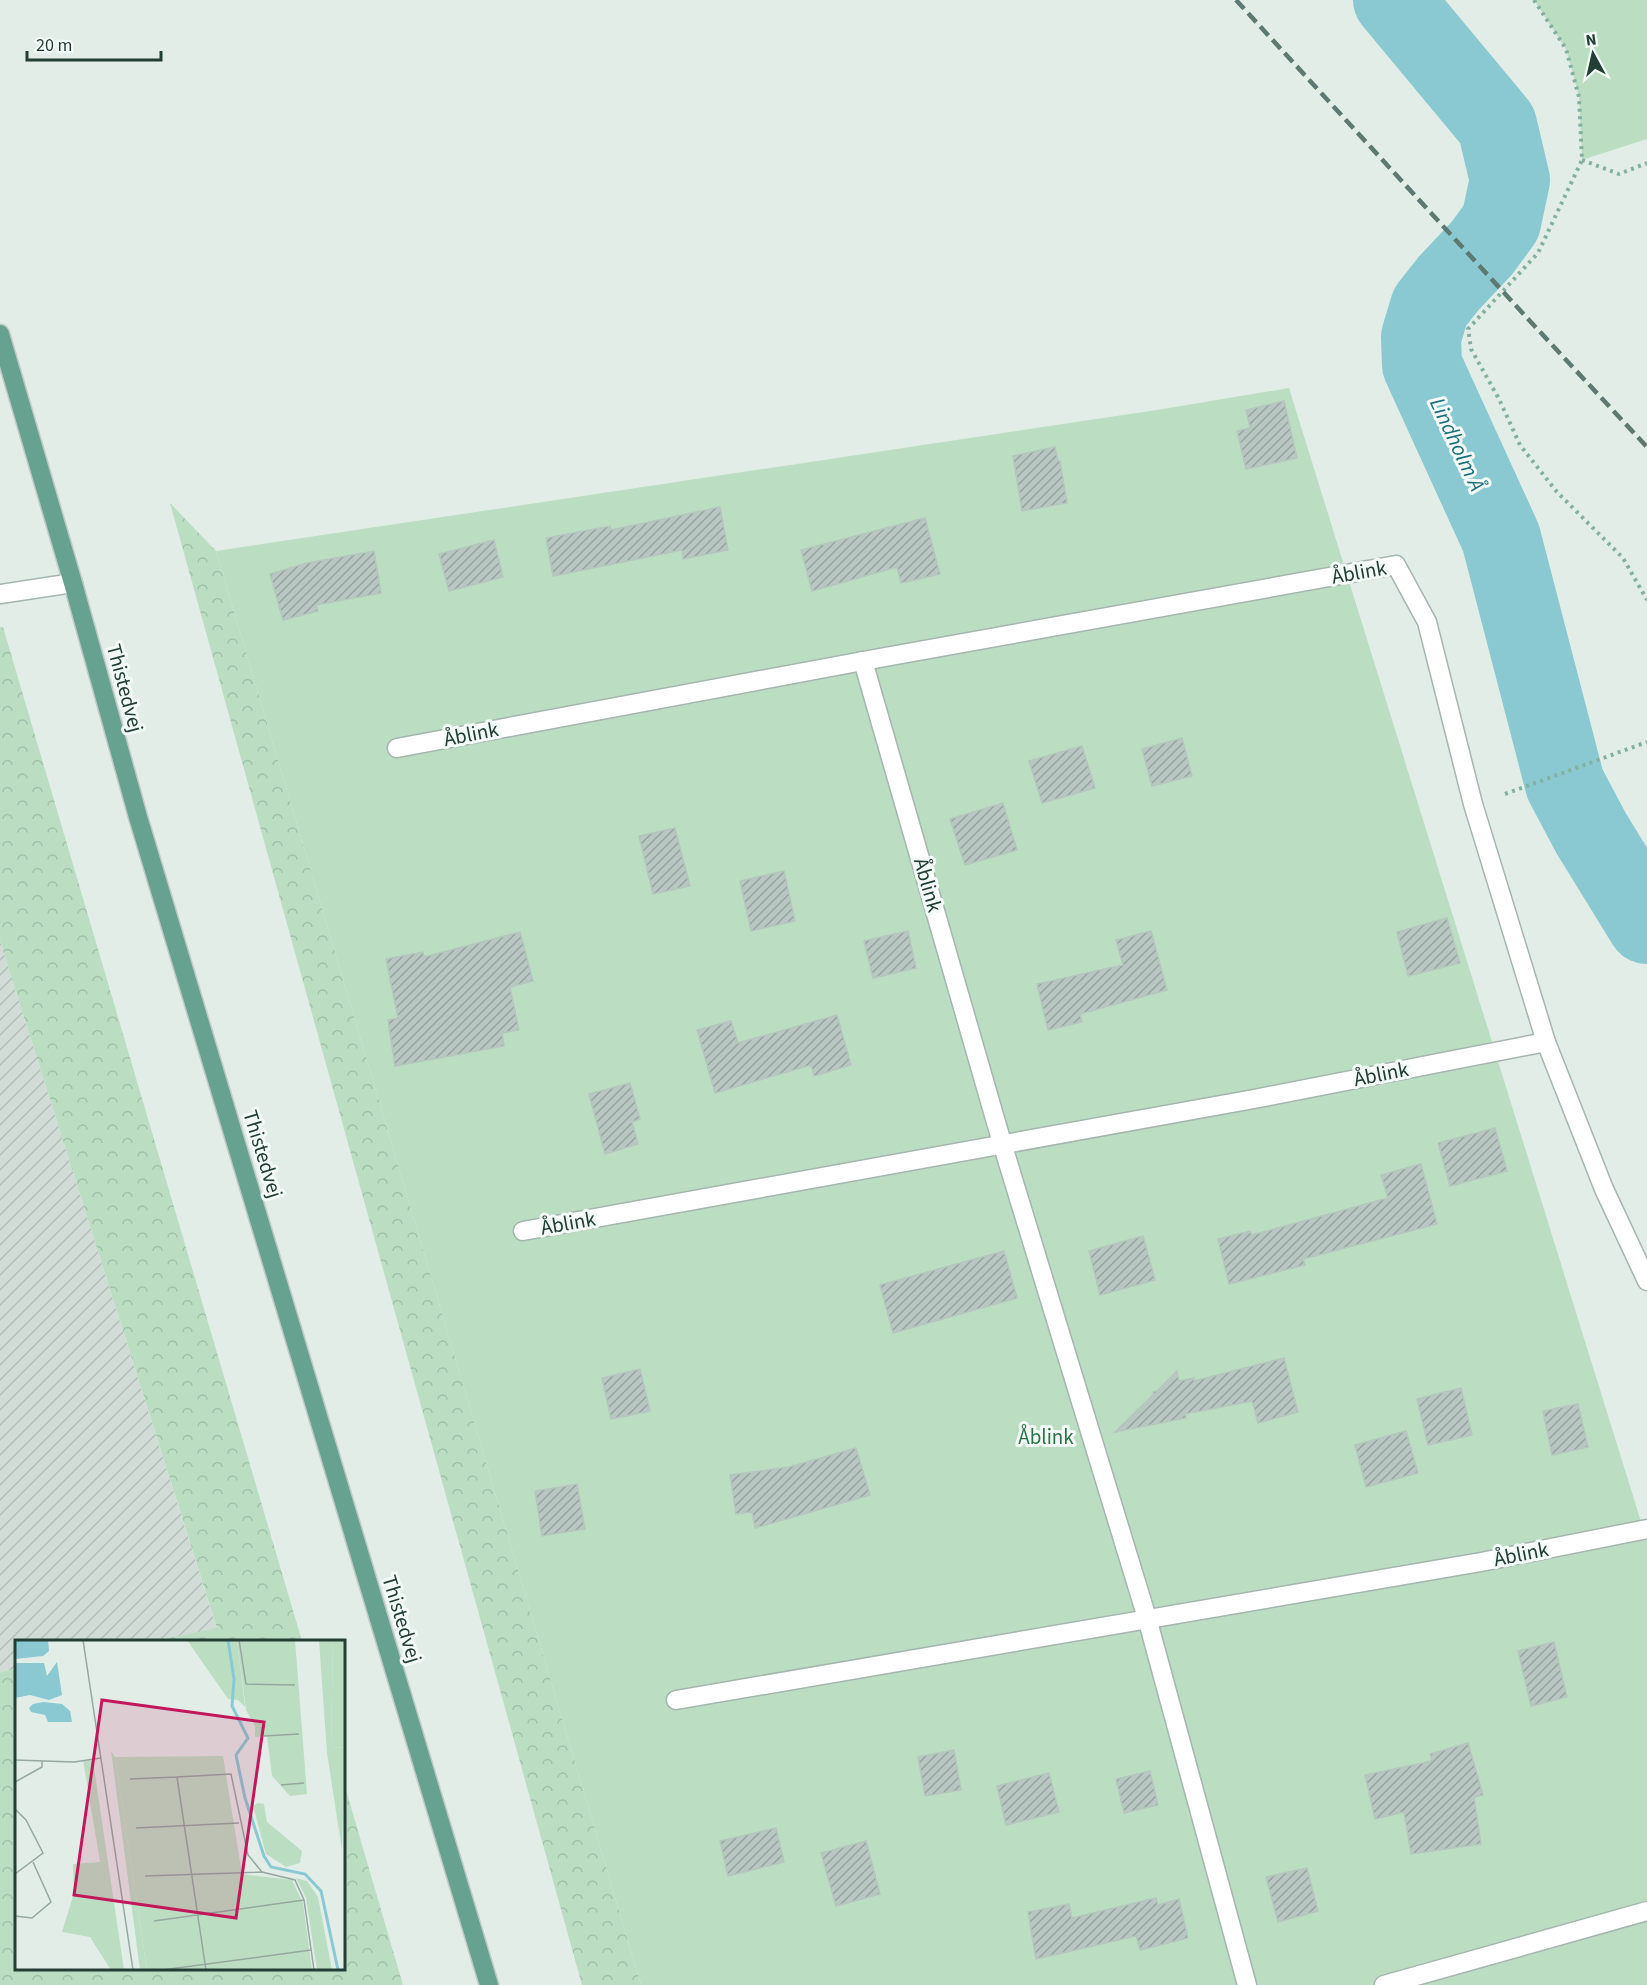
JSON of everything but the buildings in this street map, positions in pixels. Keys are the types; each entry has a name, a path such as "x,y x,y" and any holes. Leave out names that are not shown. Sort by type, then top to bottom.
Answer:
{"main road":[{"name":"Thistedvej","path":"0,334 138,817 489,1985"}],"street":[{"name":"Åblink","path":"397,748 1396,565 1427,622 1473,804 1546,1042 1604,1189 1647,1281"},
{"path":"0,594 73,583"},
{"name":"Åblink","path":"863,661 1002,1143 1146,1618 1247,1985"},
{"name":"Åblink","path":"523,1231 1254,1099 1546,1042"},
{"name":"Åblink","path":"676,1700 1480,1562 1647,1530"},
{"path":"1384,1985 1647,1911"}],"path":[{"path":"1534,0 1566,49 1579,97 1582,160 1538,253 1468,329 1471,349 1499,399 1520,445 1557,492 1623,558 1647,600"},
{"path":"1582,160 1619,174 1647,163"},
{"path":"1512,792 1647,742"}],"shaded area":[{"path":"0,941 217,1629 158,1640 15,1640 15,1669 0,1672"}],"green space":[{"path":"1534,0 1647,0 1647,139 1582,160 1579,97 1566,49"},
{"name":"Åblink","path":"1289,388 1647,1541 1647,1985 641,1985 216,551 1163,409"},
{"path":"170,503 216,551 641,1985 582,1985"},
{"path":"0,627 3,627 302,1640 158,1640 217,1628 0,941"},
{"path":"15,1669 15,1970 345,1970 345,1786 403,1985 0,1985 0,1672"}],"waterway":[{"name":"Lindholm Å","path":"1393,0 1497,125 1510,180 1501,222 1482,248 1430,307 1421,337 1422,365 1501,538 1565,784 1591,833 1647,924"}],"railway":[{"path":"1236,0 1647,447"}]}
